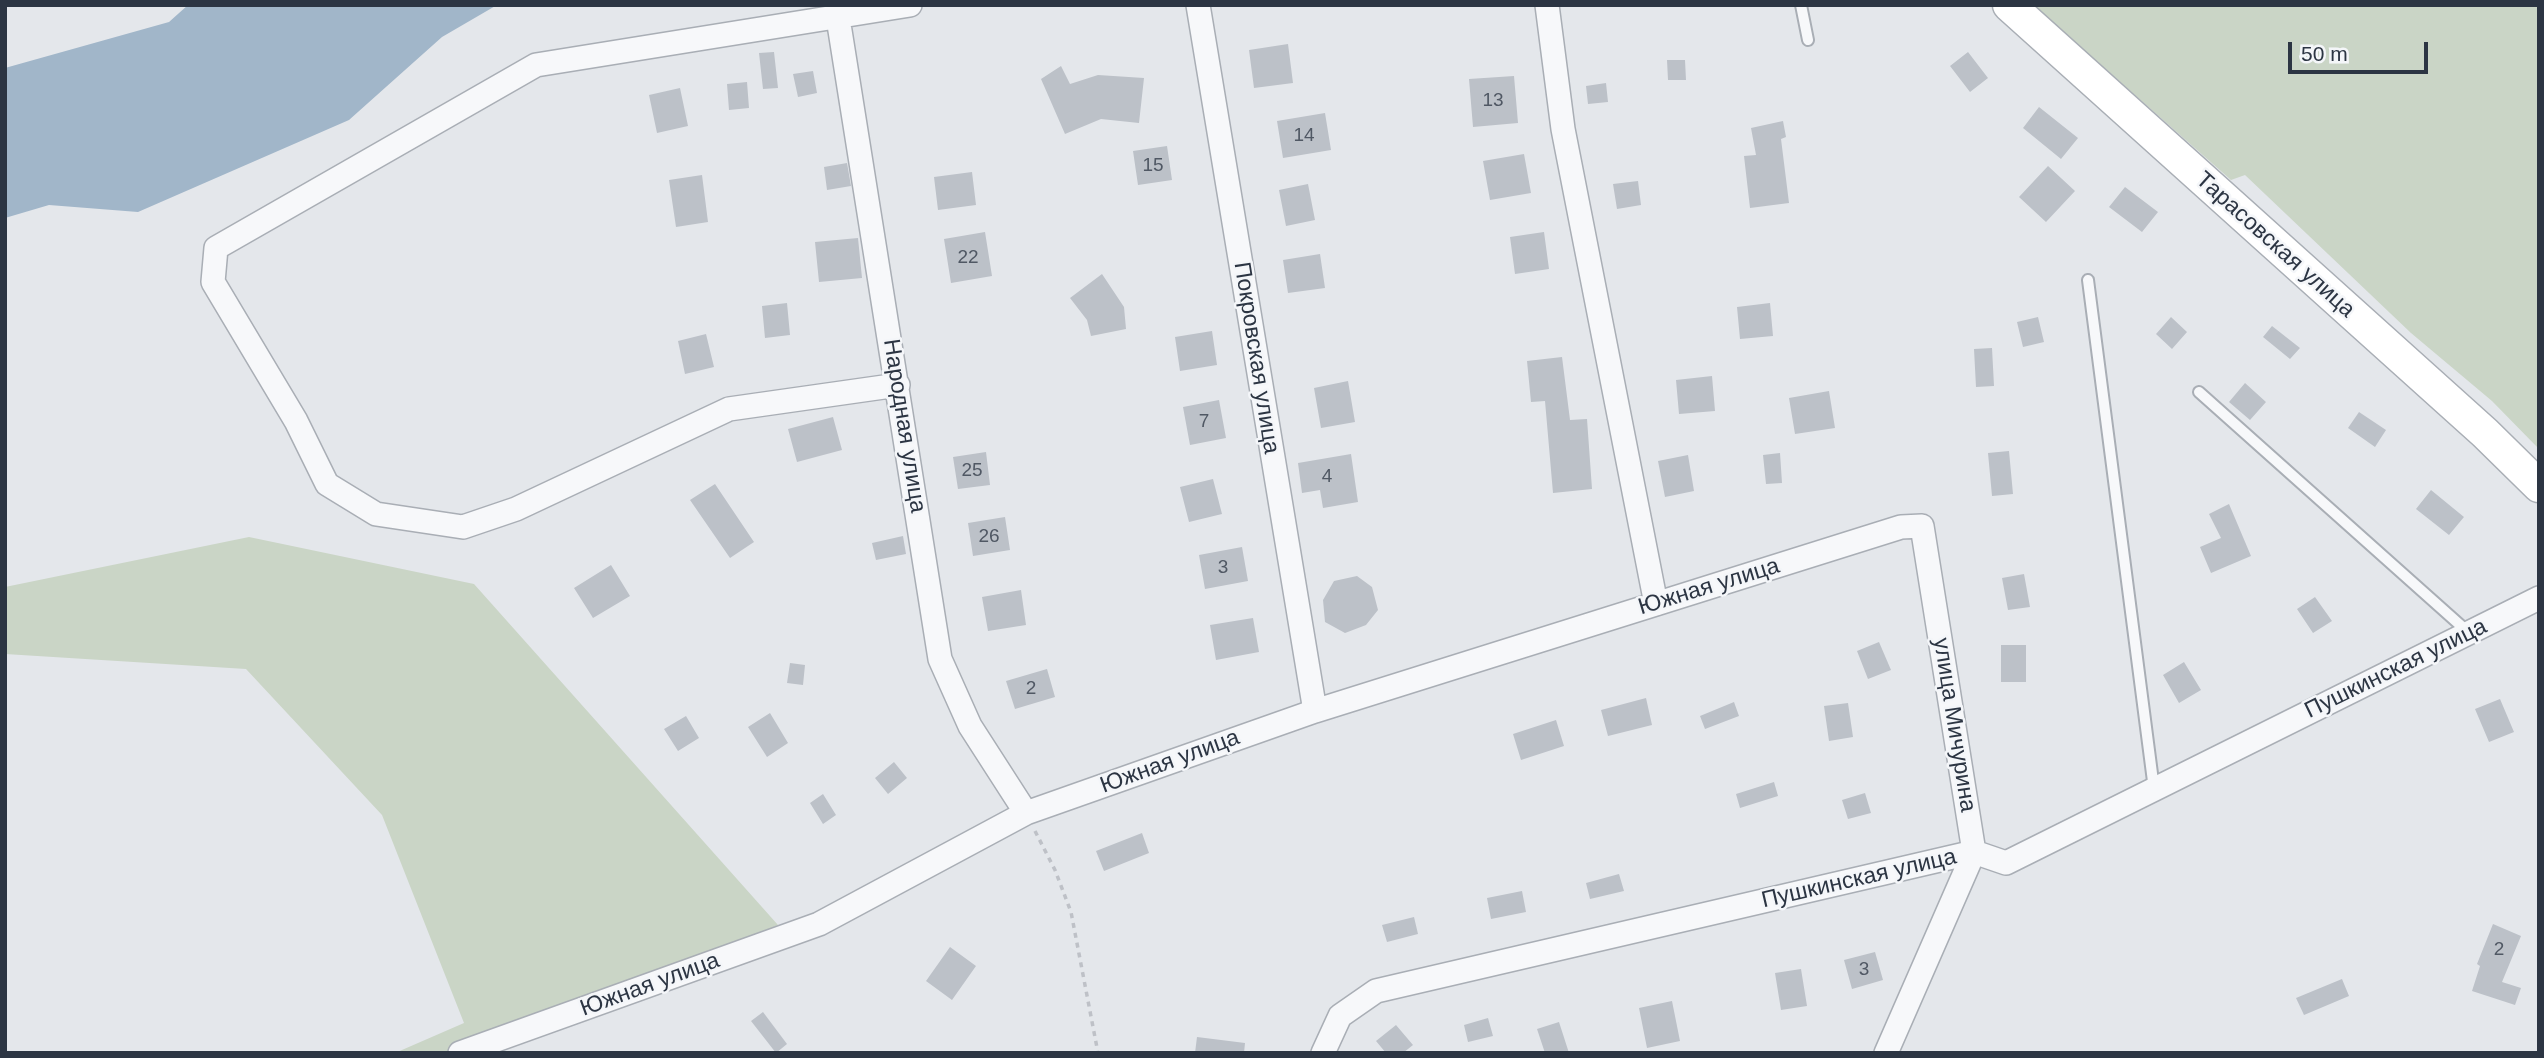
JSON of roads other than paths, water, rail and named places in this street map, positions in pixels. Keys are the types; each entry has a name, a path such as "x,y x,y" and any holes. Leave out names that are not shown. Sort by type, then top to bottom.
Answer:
{"main road":[{"name":"Тарасовская улица","path":"2009,5 2485,433 2539,486"}],"street":[{"path":"898,385 729,409 516,509 463,527 376,514 327,484 296,421 214,282 216,248 536,65 910,5"},
{"name":"Покровская улица","path":"1198,5 1315,711"},
{"path":"1547,5 1563,129 1656,604"},
{"name":"Народная улица","path":"838,18 940,659 970,726 1026,813"},
{"name":"улица Мичурина","path":"1901,527 1922,526 1975,852"},
{"name":"Южная улица","path":"460,1053 819,924 1026,813 1315,711 1901,527"},
{"name":"Пушкинская улица","path":"1323,1053 1340,1017 1376,991 1975,852 2006,863 2539,598"},
{"path":"1886,1053 1975,852"}],"lane":[{"path":"1801,5 1808,40"},
{"path":"2088,280 2154,789"},
{"path":"2199,392 2469,633"}],"water":[{"path":"188,5 497,5 442,37 349,120 138,212 49,205 5,218 5,68 169,22"}]}
